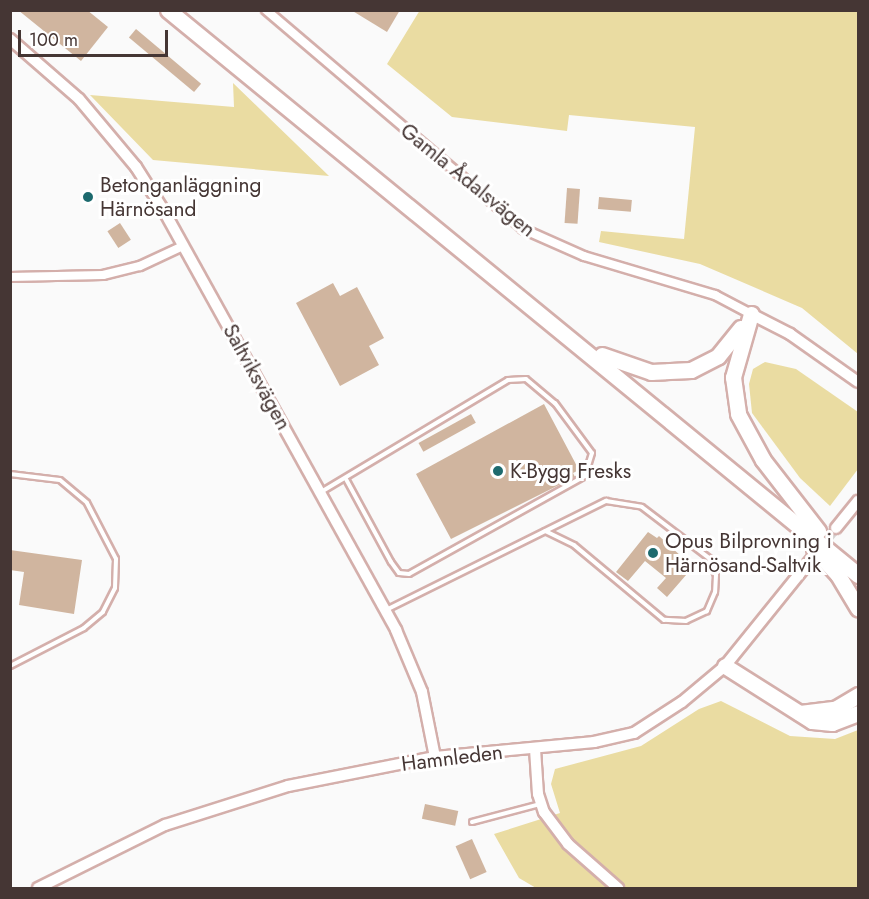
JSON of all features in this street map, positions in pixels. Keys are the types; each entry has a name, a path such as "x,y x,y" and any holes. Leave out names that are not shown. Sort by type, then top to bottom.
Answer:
{"highway":[{"path":"168,10 815,534 858,564"},
{"path":"182,10 602,355 815,534 858,575"},
{"path":"751,314 733,377 738,414 763,460 815,534 812,546 838,575 858,608"},
{"path":"602,355 651,372 691,370 718,356 751,314"},
{"path":"726,666 798,713 821,723 858,713"},
{"path":"798,713 835,709 858,695"}],"street":[{"name":"Gamla Ådalsvägen","path":"266,10 523,228 584,256 715,295 790,333 858,382"},
{"name":"Saltviksvägen","path":"10,39 64,83 117,142 183,246 385,610 422,692 435,757"},
{"path":"10,277 104,275 140,266 183,246"},
{"path":"836,528 858,501"},
{"name":"Hamnleden","path":"38,888 116,847 218,805 288,786 435,757 535,749 608,740 634,733 682,702 726,666 813,557"},
{"path":"535,749 541,804 568,844 618,888"}],"lane":[{"path":"320,493 508,380 526,379 555,403 592,453 585,476 409,574 399,573 391,562 346,478"},
{"path":"10,474 60,480 87,503 116,559 115,588 103,612 84,628 10,666"},
{"path":"385,610 545,531 606,501 642,507 709,558 716,575 715,592 707,611 686,621 664,620 574,545 545,531"},
{"path":"472,822 541,804"}],"shaded area":[{"path":"420,10 858,11 858,354 802,308 700,264 599,242 601,231 684,239 695,127 569,115 567,131 452,117 387,64"},
{"path":"233,83 329,176 153,160 90,95 234,107"},
{"path":"765,362 796,369 858,412 858,469 830,506 800,478 752,413 749,384 753,369"},
{"path":"721,701 790,736 835,739 858,730 858,888 536,888 519,878 494,834 560,813 551,784 555,769 641,746 699,709"}],"building":[{"path":"18,10 87,10 108,27 81,61"},
{"path":"351,10 400,10 387,32"},
{"path":"136,29 201,84 194,92 129,37"},
{"path":"567,188 580,189 578,224 565,223"},
{"path":"599,197 632,200 631,212 598,209"},
{"path":"120,223 131,240 118,248 107,231"},
{"path":"333,283 340,296 357,287 384,338 369,346 379,365 340,386 296,303"},
{"name":"K-Bygg Fresks","path":"544,404 579,470 573,473 575,477 451,539 416,474"},
{"path":"471,414 476,423 423,452 419,443"},
{"name":"Opus Bilprovning i Härnösand-Saltvik","path":"648,532 657,538 659,536 693,567 667,597 657,588 666,578 645,561 628,581 616,572"},
{"path":"10,550 82,560 74,614 19,605 24,572 10,570"},
{"path":"425,804 458,811 455,826 422,819"},
{"path":"472,839 487,872 470,879 456,846"}],"tunnel":[{"path":"819,549 836,528"}],"place":[{"name":"Betonganläggning Härnösand","path":"88,197"},
{"name":"K-Bygg Fresks","path":"498,471"},
{"name":"Opus Bilprovning i Härnösand-Saltvik","path":"653,553"}]}
